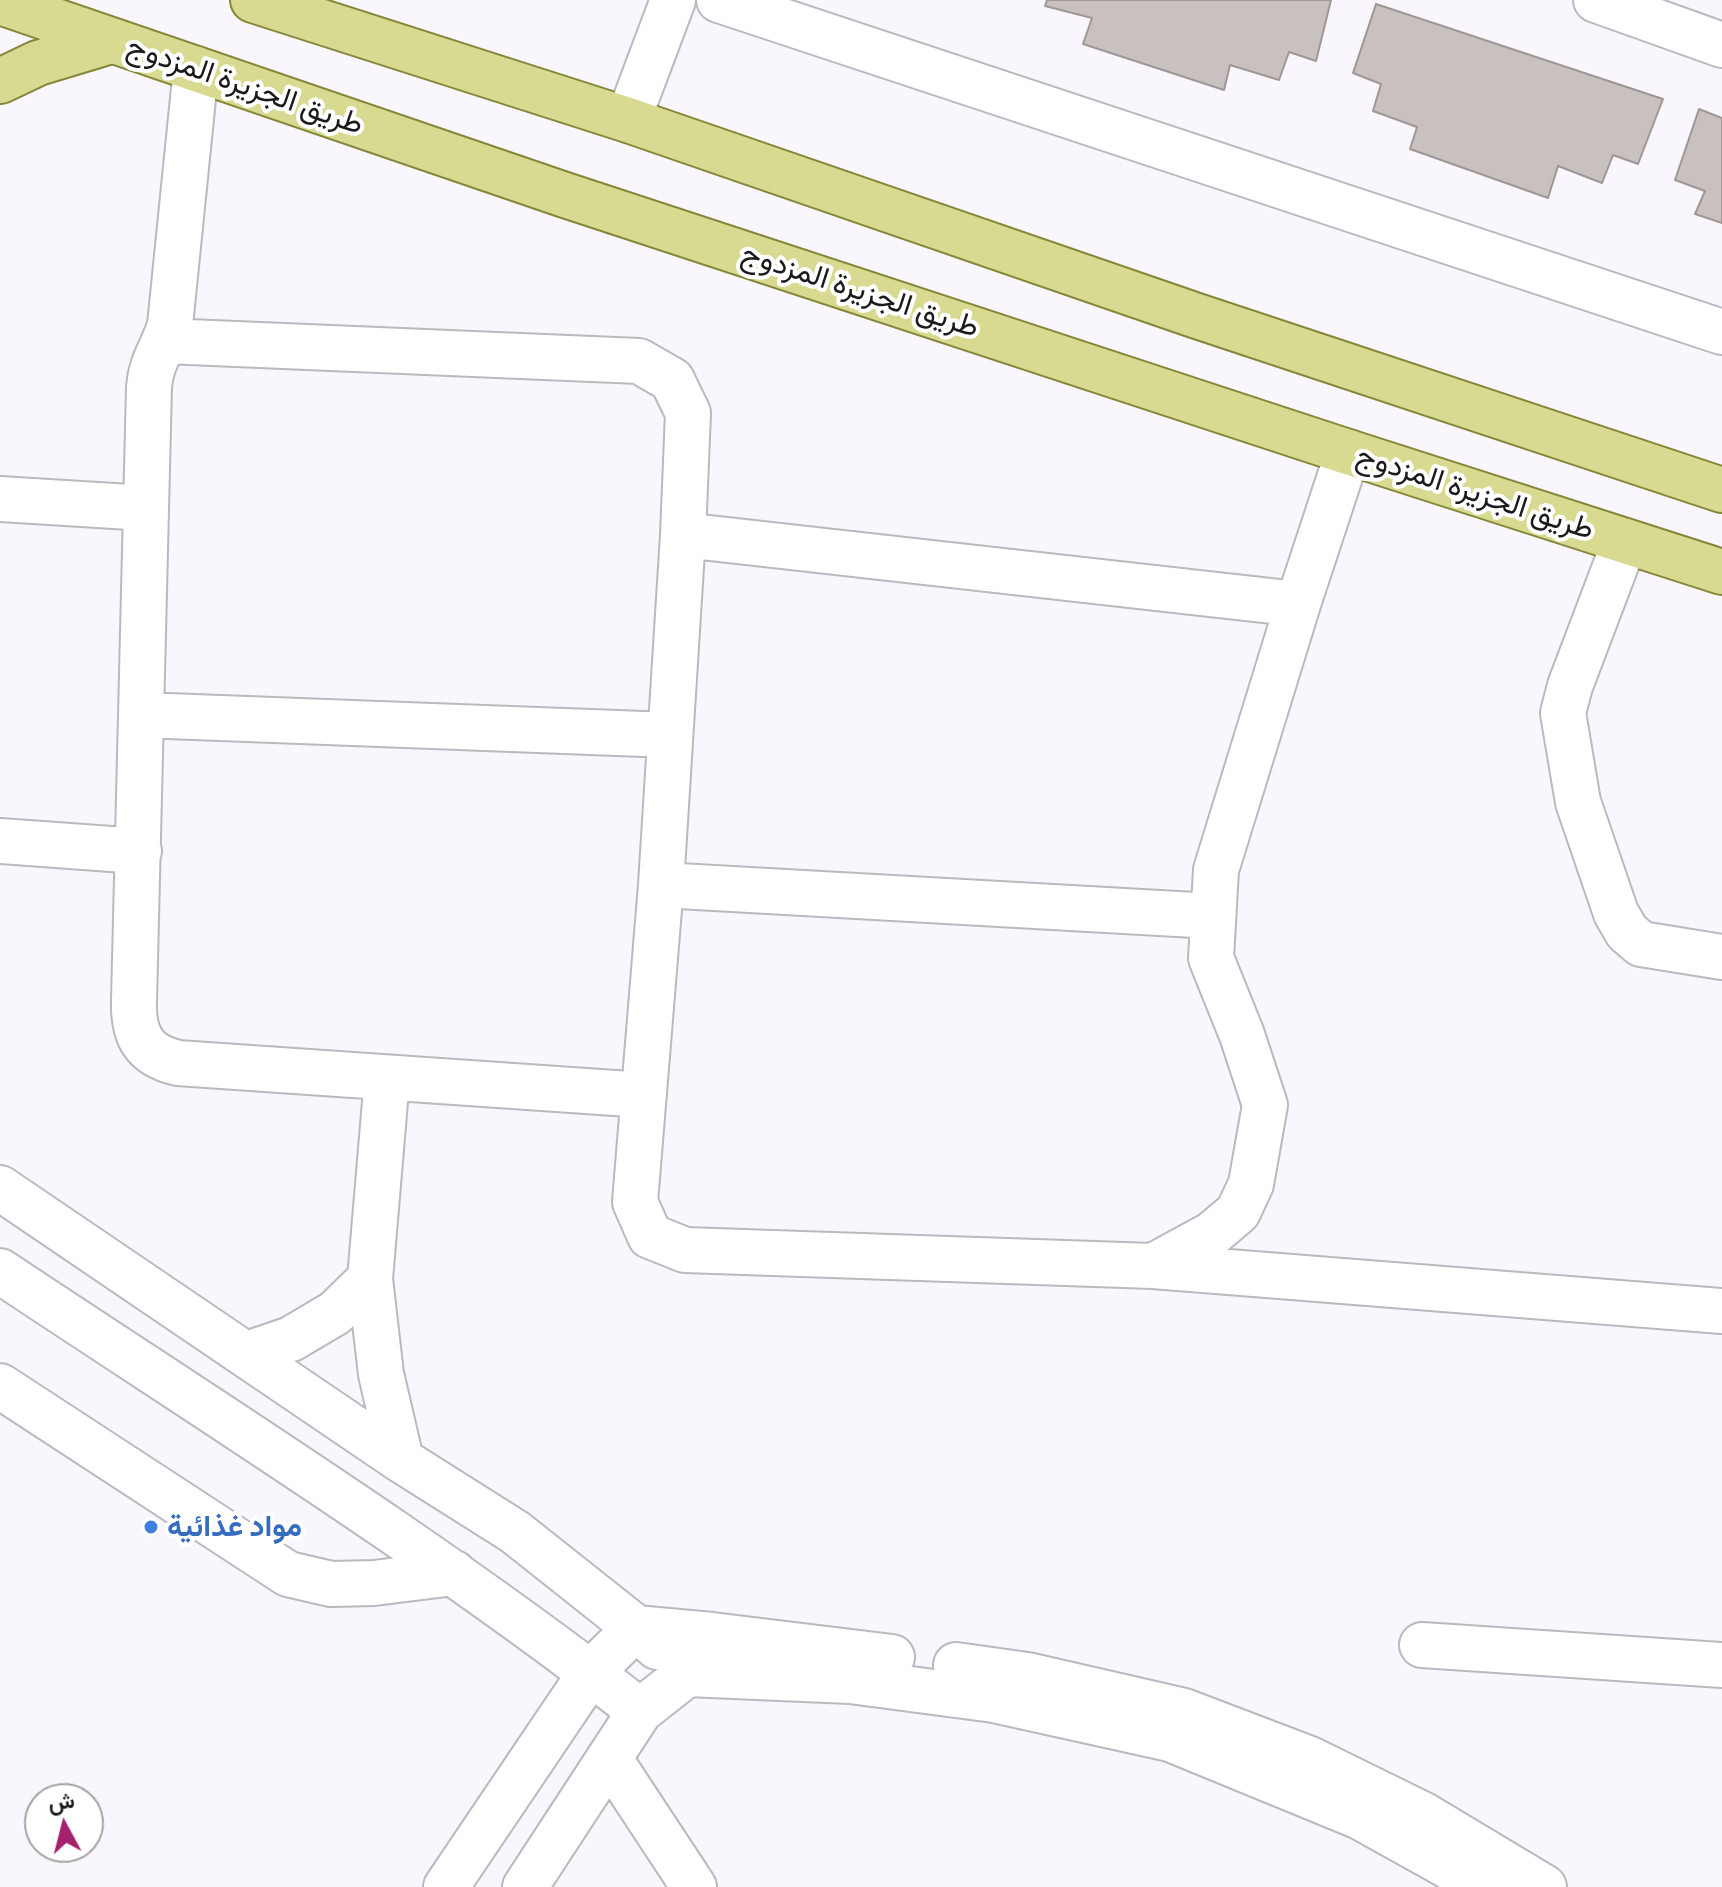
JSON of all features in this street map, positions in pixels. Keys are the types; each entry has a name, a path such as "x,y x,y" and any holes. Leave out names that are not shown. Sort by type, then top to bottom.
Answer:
{"main road":[{"path":"253,0 628,120 1197,316 1722,490"},
{"name":"طريق الجزيرة المزدوج","path":"2,3 565,195 1722,572"},
{"path":"0,81 38,63 111,41"}],"street":[{"path":"628,120 673,0"},
{"path":"719,0 1722,332"},
{"path":"1596,0 1722,45"},
{"path":"196,69 170,325 149,379 134,1016 137,1032 154,1055 178,1063 644,1095"},
{"path":"165,341 639,361 672,380 688,413 661,885 635,1202 650,1236 685,1250 1153,1266 1722,1311"},
{"path":"1153,1266 1212,1234 1238,1212 1251,1184 1265,1105 1242,1035 1211,958 1216,870 1348,452"},
{"path":"0,499 146,508"},
{"path":"683,535 1298,604"},
{"path":"1625,541 1570,686 1563,713 1578,802 1616,913 1627,932 1641,944 1722,957"},
{"path":"141,715 670,735"},
{"path":"0,841 139,851"},
{"path":"661,885 1213,916"},
{"path":"387,1078 370,1279 381,1374 401,1460"},
{"path":"0,1188 401,1460 515,1532 636,1628 687,1674 850,1681 950,1694 994,1700 1170,1739 1360,1817 1479,1887"},
{"path":"0,1271 454,1573 640,1711"},
{"path":"247,1354 291,1339 335,1313 370,1279"},
{"path":"0,1386 288,1574 331,1584 374,1583 454,1573"},
{"path":"446,1887 591,1672 636,1628"},
{"path":"636,1628 848,1651 1027,1675 1184,1711 1310,1759 1424,1815 1544,1887"},
{"path":"1422,1645 1722,1665"},
{"path":"525,1887 640,1711 687,1674"},
{"path":"609,1758 694,1887"}],"building":[{"path":"1047,0 1331,0 1316,61 1289,52 1279,80 1230,65 1224,90 1083,44 1092,18 1045,6"},
{"path":"1376,4 1663,99 1638,164 1613,155 1602,183 1558,166 1548,198 1410,149 1417,127 1373,111 1381,84 1353,73"},
{"path":"1699,109 1722,118 1722,223 1695,214 1705,191 1675,180"}],"place":[{"name":"مواد غذائية","path":"151,1527"}]}
